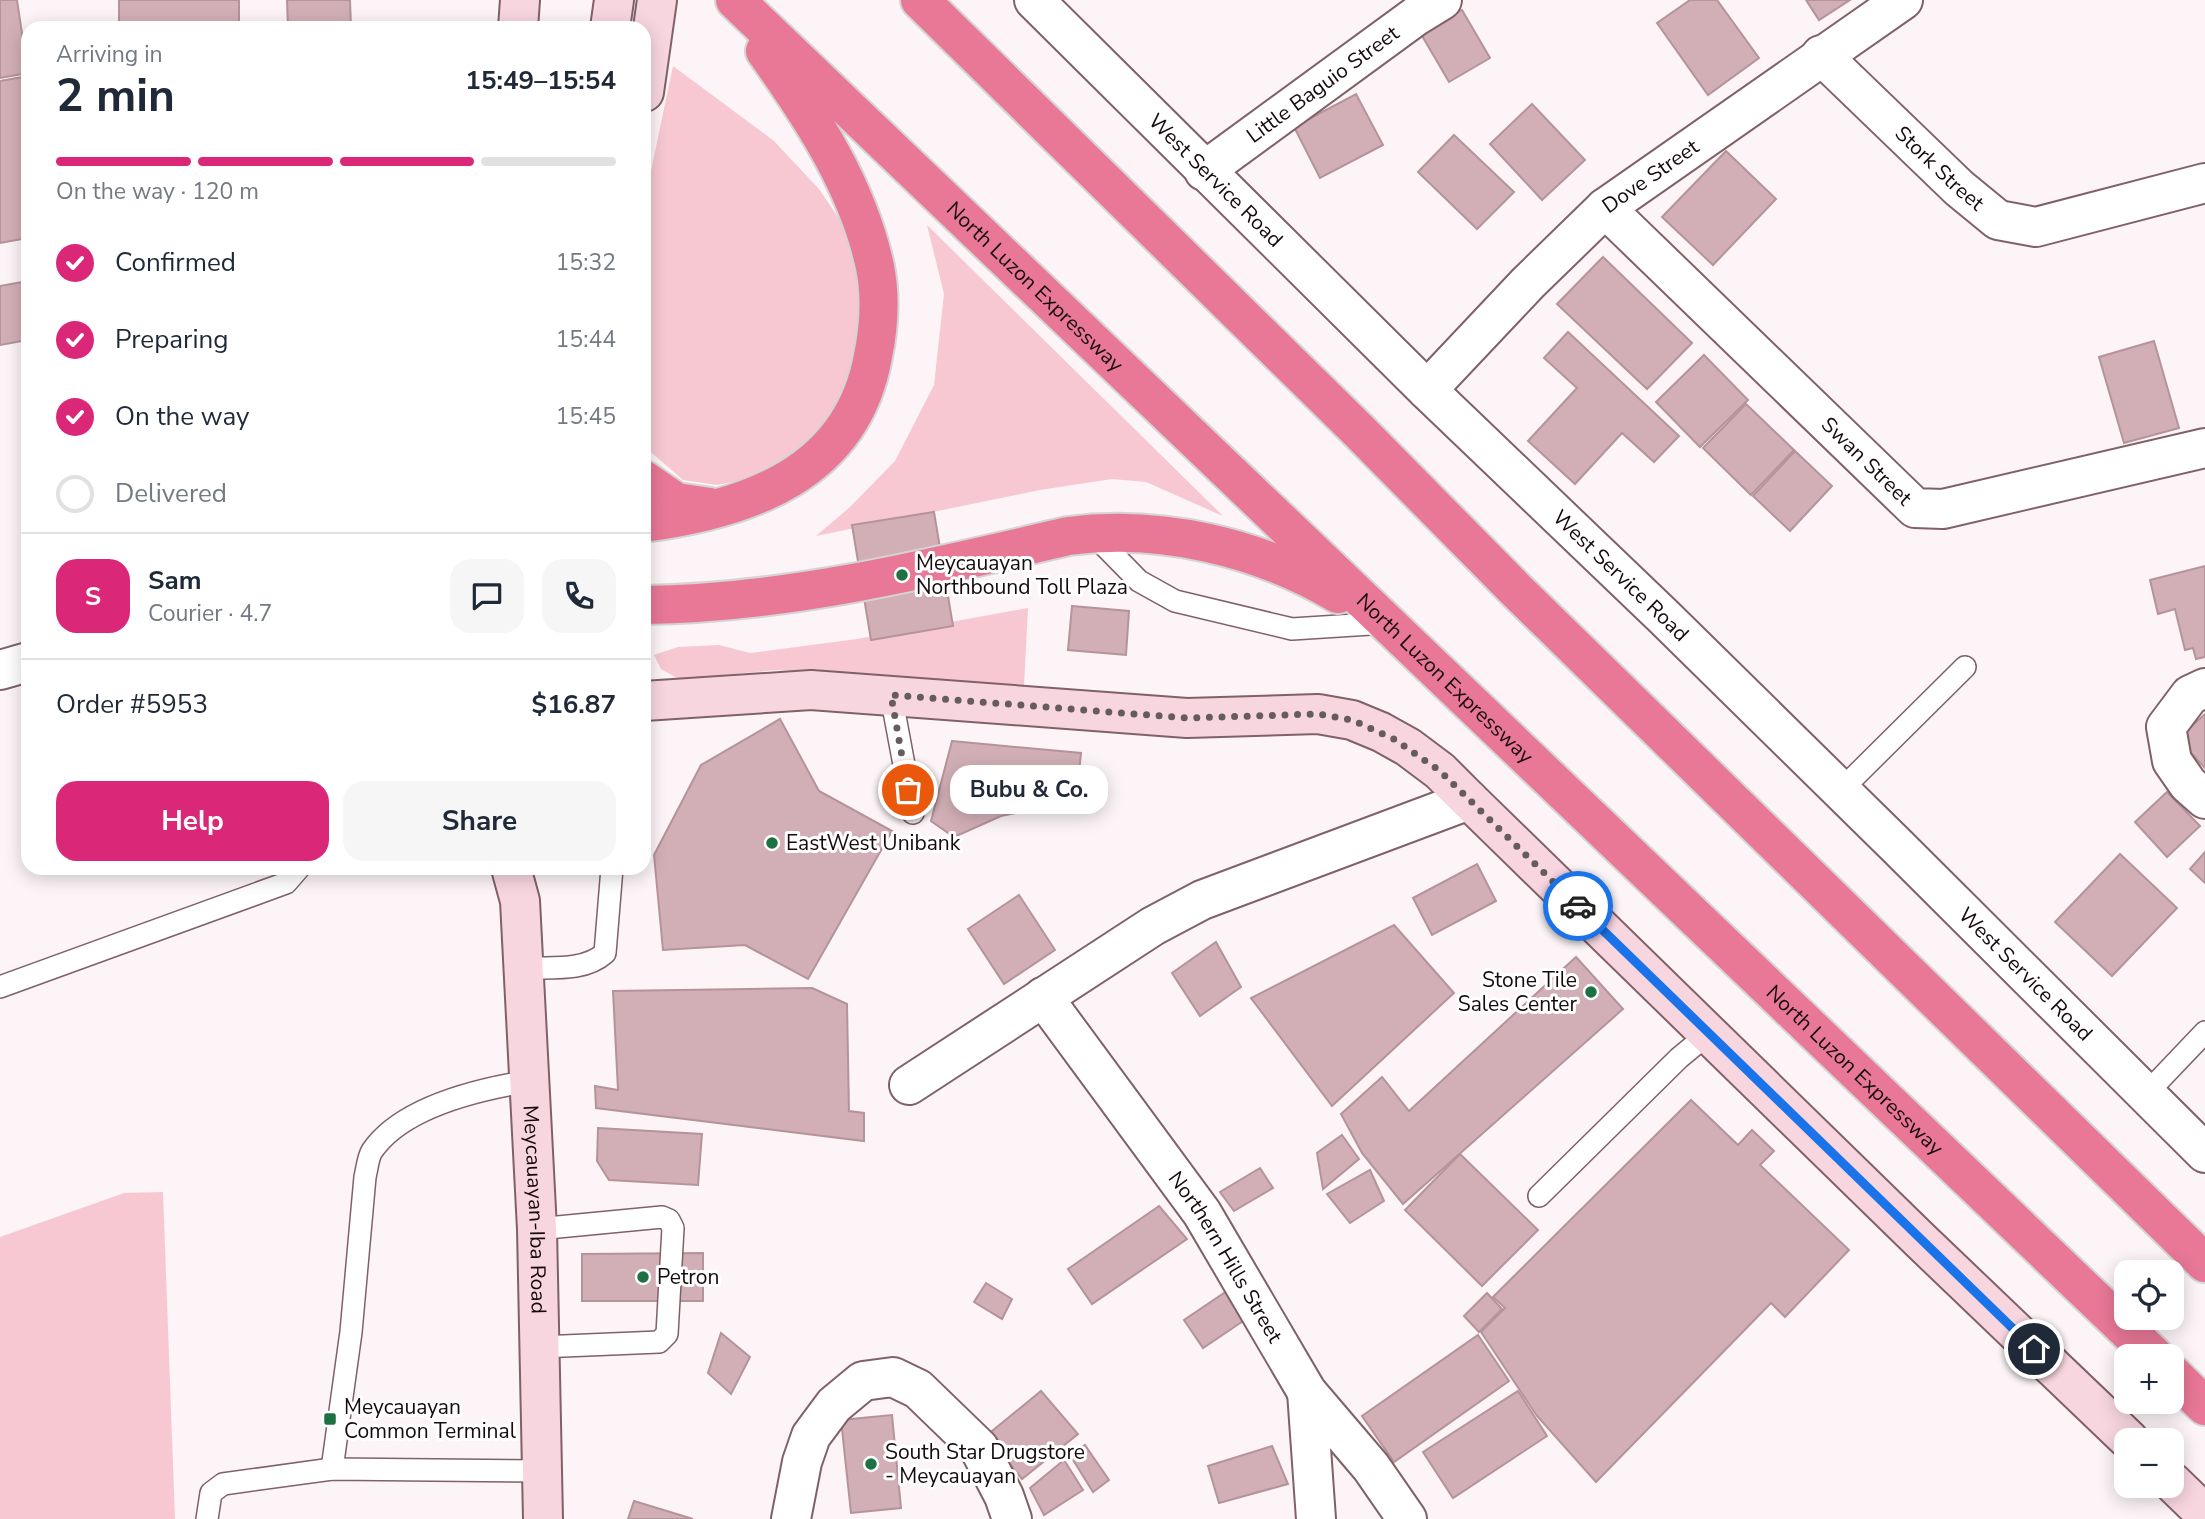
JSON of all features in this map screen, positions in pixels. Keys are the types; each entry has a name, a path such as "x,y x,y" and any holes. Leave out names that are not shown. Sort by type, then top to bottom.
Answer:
{"highway":[{"path":"651,522 722,509 785,483 820,457 846,425 866,384 877,337 875,267 859,214 846,184 814,122 766,52 725,0"},
{"name":"North Luzon Expressway","path":"735,0 2141,1344"},
{"path":"920,0 1350,422 1514,589 2205,1263"},
{"path":"651,485 676,502 722,509"},
{"path":"651,612 857,583 1092,533 1170,536 1244,552 1302,573 1387,623"},
{"path":"2184,1386 2205,1406"}],"main road":[{"path":"518,21 520,0"},
{"path":"651,44 656,9"},
{"path":"651,688 681,698"},
{"path":"651,700 811,691 1187,718 1318,714 1352,720 1381,732 1408,747 1440,771 2117,1428"},
{"name":"Meycauayan-Iba Road","path":"519,879 537,1229 543,1519"},
{"path":"2184,1494 2205,1514"}],"street":[{"name":"West Service Road","path":"1034,0 1427,390 1673,625 2205,1153"},
{"name":"Little Baguio Street","path":"1204,171 1416,16 1442,0"},
{"name":"Dove Street","path":"1427,390 1528,283 1605,208 1903,0"},
{"name":"Stork Street","path":"1821,55 1959,188 1998,220 2036,227 2205,183"},
{"name":"Swan Street","path":"1605,208 1915,508 1943,509 2205,448"},
{"path":"0,670 21,664"},
{"path":"2205,688 2190,695 2166,727 2172,761 2188,784 2205,799"},
{"path":"909,1085 1153,926 1202,900 1469,800"},
{"name":"Northern Hills Street","path":"1044,997 1202,1213 1307,1392 1371,1466 1407,1519"},
{"path":"791,1519 802,1462 811,1436 834,1405 863,1381 893,1377 918,1389 979,1448 1004,1496 1012,1519"},
{"path":"1307,1392 1316,1519"}],"lane":[{"path":"1092,533 1139,582 1175,601 1292,629 1387,623"},
{"path":"1840,791 1965,667"},
{"path":"891,695 913,813"},
{"path":"0,987 286,883 293,875"},
{"path":"524,968 574,967 596,962 605,953 611,875"},
{"path":"2146,1094 2205,1032"},
{"path":"1539,1196 1679,1058 1708,1034"},
{"path":"332,1469 351,1332 365,1177 371,1152 402,1121 422,1111 499,1086 530,1081"},
{"path":"537,1229 662,1217 669,1220 673,1228 667,1334 664,1338 659,1342 540,1347"},
{"path":"207,1519 211,1493 223,1484 332,1469 543,1471"}],"shaded area":[{"path":"673,66 774,141 819,189 852,238 865,299 860,358 836,416 794,454 750,479 717,485 683,480 651,452 651,171"},
{"path":"927,225 1223,516 1146,482 1112,479 1040,490 816,536 850,507 895,461 934,385 944,294"},
{"path":"1028,608 1024,686 777,670 677,678 661,669 654,655 678,647 719,645 750,653 857,639"},
{"path":"163,1192 175,1519 0,1519 0,1237 124,1193"}],"building":[{"path":"0,0 17,0 21,27 21,74 0,78"},
{"path":"119,0 239,0 239,21 119,21"},
{"path":"287,0 350,0 351,21 288,21"},
{"path":"1690,0 1717,0 1759,58 1708,95 1657,23"},
{"path":"1806,0 1850,0 1819,20"},
{"path":"1462,10 1490,58 1449,82 1421,34"},
{"path":"21,77 21,239 0,243 0,81"},
{"path":"1356,94 1383,145 1320,178 1294,127"},
{"path":"1532,104 1585,160 1542,200 1490,144"},
{"path":"1454,135 1514,192 1477,229 1418,172"},
{"path":"1726,151 1776,199 1713,265 1662,217"},
{"path":"1603,257 1692,343 1647,389 1557,304"},
{"path":"21,282 21,341 0,345 0,286"},
{"path":"1568,332 1679,436 1654,462 1622,433 1575,484 1528,441 1577,388 1544,358"},
{"path":"2154,341 2179,428 2124,443 2099,357"},
{"path":"1704,355 1748,400 1700,447 1656,402"},
{"path":"1746,404 1794,450 1751,495 1703,448"},
{"path":"1795,451 1832,486 1790,531 1753,496"},
{"name":"Meycauayan Northbound Toll Plaza","path":"934,512 953,626 871,640 852,525"},
{"path":"2205,566 2205,657 2196,659 2193,648 2185,650 2175,609 2158,614 2150,580"},
{"path":"1072,606 1129,611 1126,655 1068,650"},
{"path":"2205,714 2205,768 2178,739"},
{"name":"EastWest Unibank","path":"780,719 819,791 892,831 808,979 745,945 663,950 654,855 701,765"},
{"path":"952,741 1081,753 1076,800 1001,816 954,837 931,821"},
{"path":"2167,792 2200,826 2167,857 2135,822"},
{"path":"2205,852 2205,883 2190,869"},
{"path":"2120,854 2177,908 2112,976 2055,922"},
{"path":"1477,864 1496,901 1432,935 1413,898"},
{"path":"1019,895 1055,950 1004,984 968,929"},
{"path":"1394,925 1454,993 1332,1106 1251,998"},
{"path":"1216,942 1241,987 1200,1016 1172,973"},
{"path":"1576,957 1623,1009 1403,1204 1362,1153 1341,1114 1382,1077 1409,1111"},
{"path":"812,988 847,1004 849,1111 864,1113 864,1141 596,1108 595,1086 618,1090 613,991"},
{"path":"1691,1100 1738,1145 1752,1130 1774,1151 1760,1165 1849,1250 1785,1317 1771,1303 1596,1482 1537,1416 1481,1332 1505,1308 1493,1297"},
{"path":"598,1128 702,1134 698,1185 609,1180 597,1161"},
{"path":"1342,1135 1359,1159 1323,1189 1317,1153"},
{"path":"1460,1154 1538,1230 1482,1286 1405,1210"},
{"path":"1260,1168 1273,1188 1234,1211 1220,1192"},
{"path":"1370,1170 1384,1201 1350,1223 1327,1194"},
{"path":"1159,1206 1187,1239 1092,1304 1068,1269"},
{"name":"Petron","path":"703,1253 703,1301 582,1301 582,1254"},
{"path":"986,1283 1012,1299 1002,1319 974,1302"},
{"path":"1230,1289 1249,1317 1203,1348 1184,1320"},
{"path":"1487,1293 1502,1309 1479,1332 1464,1316"},
{"path":"721,1333 750,1357 731,1394 708,1373"},
{"path":"1478,1335 1509,1381 1394,1462 1362,1416"},
{"path":"1041,1391 1078,1434 1022,1479 986,1436"},
{"path":"1518,1391 1547,1436 1453,1498 1423,1452"},
{"name":"South Star Drugstore - Meycauayan","path":"892,1415 901,1508 851,1513 841,1420"},
{"path":"1085,1445 1109,1480 1093,1492 1070,1455"},
{"path":"1272,1446 1288,1484 1219,1503 1208,1466"},
{"path":"1064,1460 1083,1490 1044,1515 1030,1488"},
{"path":"634,1501 693,1519 628,1519"}],"way so far":[{"path":"908,790 891,695 1187,718 1318,714 1352,720 1408,747 1440,771 1578,906"}],"place":[{"name":"Meycauayan Northbound Toll Plaza","path":"902,575"},
{"name":"Bubu & Co.","path":"908,790"},
{"name":"EastWest Unibank","path":"772,843"},
{"name":"Stone Tile Sales Center","path":"1591,992"},
{"name":"Petron","path":"643,1277"},
{"name":"Meycauayan Common Terminal","path":"330,1419"},
{"name":"South Star Drugstore - Meycauayan","path":"871,1464"}],"route":[{"path":"1578,906 2034,1349"}]}
